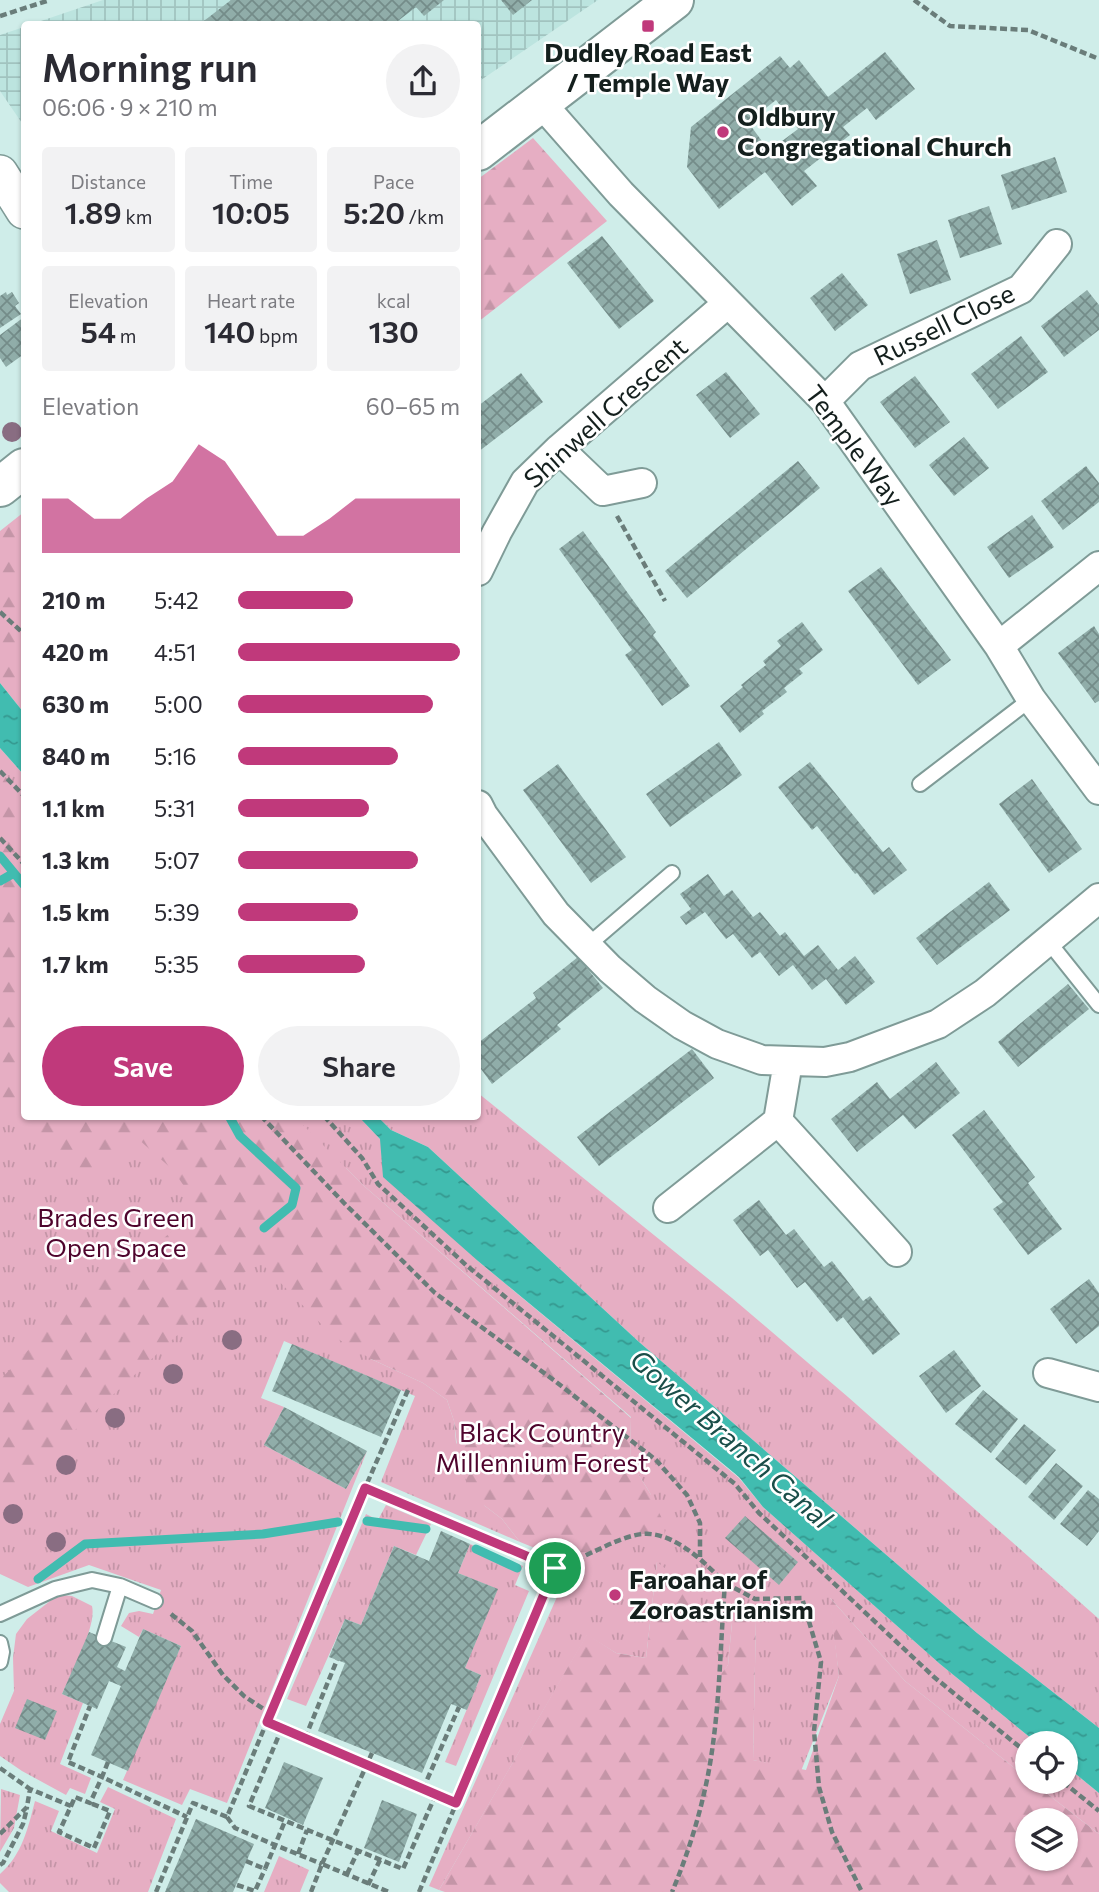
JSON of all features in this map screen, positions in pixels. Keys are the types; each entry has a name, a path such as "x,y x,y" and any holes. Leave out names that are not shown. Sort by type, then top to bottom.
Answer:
{"main road":[{"path":"481,148 544,86 642,0"},
{"path":"481,135 544,86 674,0"},
{"path":"481,120 544,86"},
{"path":"0,487 21,470"},
{"path":"0,515 21,498"}],"street":[{"name":"Temple Way","path":"544,86 621,194 825,401 999,646 1031,699 1099,790"},
{"path":"0,173 21,206"},
{"name":"Russell Close","path":"825,401 860,366 1021,289 1057,244"},
{"name":"Shinwell Crescent","path":"481,564 525,482 559,449 728,303"},
{"path":"559,449 603,491 642,483"},
{"path":"999,646 1099,566"},
{"path":"481,811 556,914 645,999 682,1025 717,1044 762,1060 824,1062 850,1057 938,1024 985,993 1099,898"},
{"path":"668,1208 778,1121 788,1062"},
{"path":"778,1121 897,1252"},
{"path":"1048,1373 1099,1387"}],"lane":[{"path":"920,784 1031,699"},
{"path":"587,946 672,873"},
{"path":"1048,941 1099,1005"},
{"path":"0,1614 55,1589 92,1580 120,1586 155,1601"},
{"path":"104,1638 120,1586"},
{"path":"0,1643 0,1662"}],"path":[{"path":"0,16 50,0"},
{"path":"914,0 950,26 1028,30 1099,59"},
{"path":"603,491 665,601"},
{"path":"0,612 21,631"},
{"path":"0,771 21,793"},
{"path":"0,838 21,861"},
{"path":"265,1120 435,1293 555,1381 656,1460 687,1495 701,1523 699,1558"},
{"path":"328,1120 362,1158 378,1184 466,1265 735,1484 759,1513 934,1677 1015,1743"},
{"path":"227,1817 408,1390"},
{"path":"365,1488 555,1568 643,1534 665,1538 699,1558 724,1583 755,1599 802,1598 821,1662 814,1731 820,1787 832,1832 862,1892"},
{"path":"419,1892 555,1568"},
{"path":"672,1892 699,1816 708,1773 715,1715 724,1583"},
{"path":"155,1601 192,1630 223,1675 244,1696 271,1714"},
{"path":"305,1738 337,1660"},
{"path":"90,1706 68,1762 187,1817"},
{"path":"423,1789 459,1707"},
{"path":"267,1722 456,1803"},
{"path":"282,1728 249,1806 402,1869 436,1794"},
{"path":"311,1892 372,1753"},
{"path":"90,1803 108,1762"},
{"path":"0,1768 30,1789 71,1806"},
{"path":"0,1865 23,1824 30,1789"},
{"path":"1078,1794 1099,1811"},
{"path":"75,1797 110,1811 94,1848 59,1832 71,1806 75,1797"},
{"path":"156,1892 193,1802 227,1817 235,1828 389,1892"},
{"path":"0,1834 27,1807"},
{"path":"237,1885 255,1892 285,1821"},
{"path":"298,1854 307,1830"},
{"path":"347,1874 358,1851"},
{"path":"365,1892 380,1860"},
{"path":"247,1861 265,1869"}],"shaded area":[{"path":"103,0 598,0 481,80 481,21 41,21"},
{"path":"21,28 21,122 0,91 0,35"}],"green space":[{"path":"533,138 607,221 481,320 481,177"},
{"path":"21,514 21,709 0,683 0,531"},
{"path":"0,748 21,772 21,793 0,771"},
{"name":"Black Country Millennium Forest","path":"0,771 21,793 21,1120 298,1120 364,1186 631,1418 630,1461 650,1493 664,1523 665,1538 644,1534 622,1540 572,1563 520,1542 502,1519 485,1506 471,1489 460,1469 454,1421 447,1400 423,1383 371,1359 333,1336 258,1260 0,1500 0,1380 128,1244 164,1238 179,1225 187,1209 186,1189 173,1170 137,1138 86,1187 0,1112"},
{"name":"Brades Green Open Space","path":"0,802 21,1077 21,1120 362,1120 478,1261 739,1478 763,1507 940,1664 1022,1731 1015,1731 1015,1768 905,1681 830,1598 839,1676 801,1771 753,1760 756,1618 733,1612 728,1665 710,1693 657,1562 646,1658 616,1653 587,1635 439,1890 429,1886 572,1563 622,1540 644,1534 664,1537 650,1493 630,1461 631,1417 346,1168 371,1359 423,1383 447,1400 454,1421 456,1442 485,1506 502,1519 520,1542 381,1482 415,1396 284,1341 261,1398 284,1407 264,1445 346,1489 367,1451 227,1803 190,1789 182,1805 123,1780 181,1646 143,1629 139,1637 121,1626 129,1613 139,1611 153,1614 161,1590 89,1565 28,1587 0,1574"},
{"path":"481,1095 732,1298 1099,1619 1099,1728 977,1633 639,1342 428,1147 391,1130 381,1120 481,1120"},
{"path":"386,1505 431,1524 416,1555 394,1546 361,1625 345,1619 306,1706 287,1699 366,1514 378,1520"},
{"path":"470,1544 523,1566 515,1585 529,1591 456,1766 445,1762 481,1675 465,1668 497,1589 458,1573"},
{"path":"657,1562 684,1583 711,1615 711,1688 728,1665 733,1612 756,1618 753,1760 806,1770 839,1676 829,1597 905,1681 1015,1768 1015,1794 1047,1794 1066,1808 1015,1808 1015,1871 1078,1871 1078,1818 1099,1834 1099,1892 439,1890 587,1634 616,1653 646,1658"},
{"path":"61,1595 72,1596 92,1606 93,1615 87,1637 62,1694 83,1703 60,1764 91,1778 85,1794 70,1788 66,1795 0,1756 0,1724 14,1691 13,1658 16,1634 27,1619"},
{"path":"1078,1776 1099,1793 1099,1834 1078,1818 1078,1808 1066,1808 1047,1794 1078,1794"},
{"path":"108,1787 176,1819 148,1892 9,1892 0,1883 0,1874 8,1867 23,1840 35,1801 59,1811 51,1831 97,1853 115,1809 100,1802"},
{"path":"1,1789 20,1795 14,1828 0,1852"},
{"path":"279,1856 309,1870 300,1892 264,1892"}],"water":[{"path":"0,683 21,709 21,772 0,748"},
{"name":"Gower Branch Canal","path":"362,1120 381,1120 391,1130 428,1147 639,1342 977,1633 1099,1728 1099,1793 1078,1776 1078,1731 1022,1731 940,1664 763,1507 739,1477 478,1261 383,1177 380,1139"}],"building":[{"path":"231,0 444,0 424,16 416,7 398,21 204,21"},
{"path":"501,0 532,0 513,15"},
{"name":"Oldbury Congregational Church","path":"885,52 915,89 876,120 867,108 843,127 850,135 804,171 817,186 792,206 765,172 719,209 687,167 691,127 780,56 790,68 799,60 828,97","holes":["776,100 798,129 769,151 748,122"]},
{"path":"1055,157 1067,192 1012,210 1001,175"},
{"path":"989,206 1002,244 960,258 948,220"},
{"path":"602,236 654,301 619,329 567,263"},
{"path":"937,240 951,280 910,294 897,254"},
{"path":"842,273 868,305 835,331 810,298"},
{"path":"1087,290 1099,305 1099,330 1064,357 1041,326"},
{"path":"6,292 7,295 12,292 19,303 15,306 21,314 0,328 0,296"},
{"path":"21,319 21,356 6,367 0,358 0,335"},
{"path":"1021,336 1048,372 998,409 971,374"},
{"path":"726,372 760,414 730,438 696,395"},
{"path":"521,373 543,402 481,450 481,404"},
{"path":"915,376 950,422 915,448 880,402"},
{"path":"964,437 989,468 954,496 929,465"},
{"path":"798,461 820,488 687,598 665,571"},
{"path":"1086,466 1099,483 1099,502 1063,530 1041,501"},
{"path":"1032,515 1054,547 1009,578 987,547"},
{"path":"583,531 656,632 653,635 690,686 662,706 625,655 632,650 559,549"},
{"path":"881,567 951,660 918,685 848,591"},
{"path":"802,622 823,650 799,669 803,673 784,688 787,692 762,711 764,714 740,733 720,706 766,665 763,661 781,646 777,641"},
{"path":"1094,626 1099,634 1099,701 1095,703 1058,653"},
{"path":"719,742 742,775 670,827 646,794"},
{"path":"810,762 883,852 889,847 907,870 874,895 817,826 812,830 778,787"},
{"path":"558,764 626,857 591,883 523,790"},
{"path":"1032,779 1082,849 1049,873 999,804"},
{"path":"708,874 724,896 732,890 753,917 760,912 780,936 785,932 804,956 818,945 838,970 855,956 875,982 846,1005 826,979 812,990 793,965 779,976 760,952 752,958 733,934 726,939 705,912 686,925 680,917 691,909 680,894"},
{"path":"989,882 1010,910 937,965 916,938"},
{"path":"578,957 603,988 557,1025 561,1029 492,1084 481,1069 481,1041 536,998 533,993"},
{"path":"1068,984 1089,1009 1018,1067 998,1042"},
{"path":"692,1049 714,1078 599,1166 577,1137"},
{"path":"936,1062 960,1093 915,1129 903,1115 857,1152 831,1119 877,1082 890,1099"},
{"path":"984,1110 1035,1177 1028,1183 1062,1229 1028,1255 993,1209 1003,1202 952,1135"},
{"path":"759,1200 786,1235 794,1229 824,1267 832,1261 863,1301 870,1296 900,1334 873,1355 843,1317 837,1322 805,1282 797,1288 768,1250 760,1256 733,1220"},
{"path":"1089,1279 1099,1293 1099,1326 1076,1344 1050,1309"},
{"path":"292,1344 401,1390 381,1437 272,1391"},
{"path":"954,1350 981,1386 946,1413 919,1376"},
{"path":"983,1390 1018,1419 991,1453 955,1424"},
{"path":"284,1407 367,1451 346,1489 264,1445"},
{"path":"1024,1424 1056,1450 1026,1485 995,1459"},
{"path":"1056,1463 1083,1486 1054,1520 1028,1497"},
{"path":"1088,1490 1099,1499 1099,1531 1087,1546 1060,1524"},
{"path":"745,1516 798,1562 779,1585 725,1538"},
{"path":"441,1531 470,1544 458,1573 498,1589 465,1668 481,1675 467,1710 451,1704 422,1773 318,1731 345,1663 329,1657 345,1619 361,1625 394,1546 429,1561"},
{"path":"143,1629 181,1646 128,1771 91,1755 121,1686 109,1681 97,1709 62,1694 89,1632 126,1647 117,1667 125,1671"},
{"path":"27,1699 57,1711 45,1740 15,1728"},
{"path":"284,1762 323,1778 303,1825 265,1808"},
{"path":"382,1800 417,1814 399,1862 364,1848"},
{"path":"196,1819 254,1844 233,1892 165,1892"}],"waterway":[{"path":"0,856 21,881"},
{"path":"0,881 14,873"},
{"path":"231,1120 240,1136 296,1188 292,1205 264,1228"},
{"path":"367,1521 426,1529"},
{"path":"38,1579 85,1544 263,1534 338,1522"},
{"path":"476,1549 517,1568"}],"place":[{"name":"Dudley Road East / Temple Way","path":"648,26"},
{"name":"Oldbury Congregational Church","path":"723,132"},
{"name":"Faroahar of Zoroastrianism","path":"615,1595"}],"route":[{"path":"365,1488 555,1568 456,1803 267,1722 365,1488"}]}
